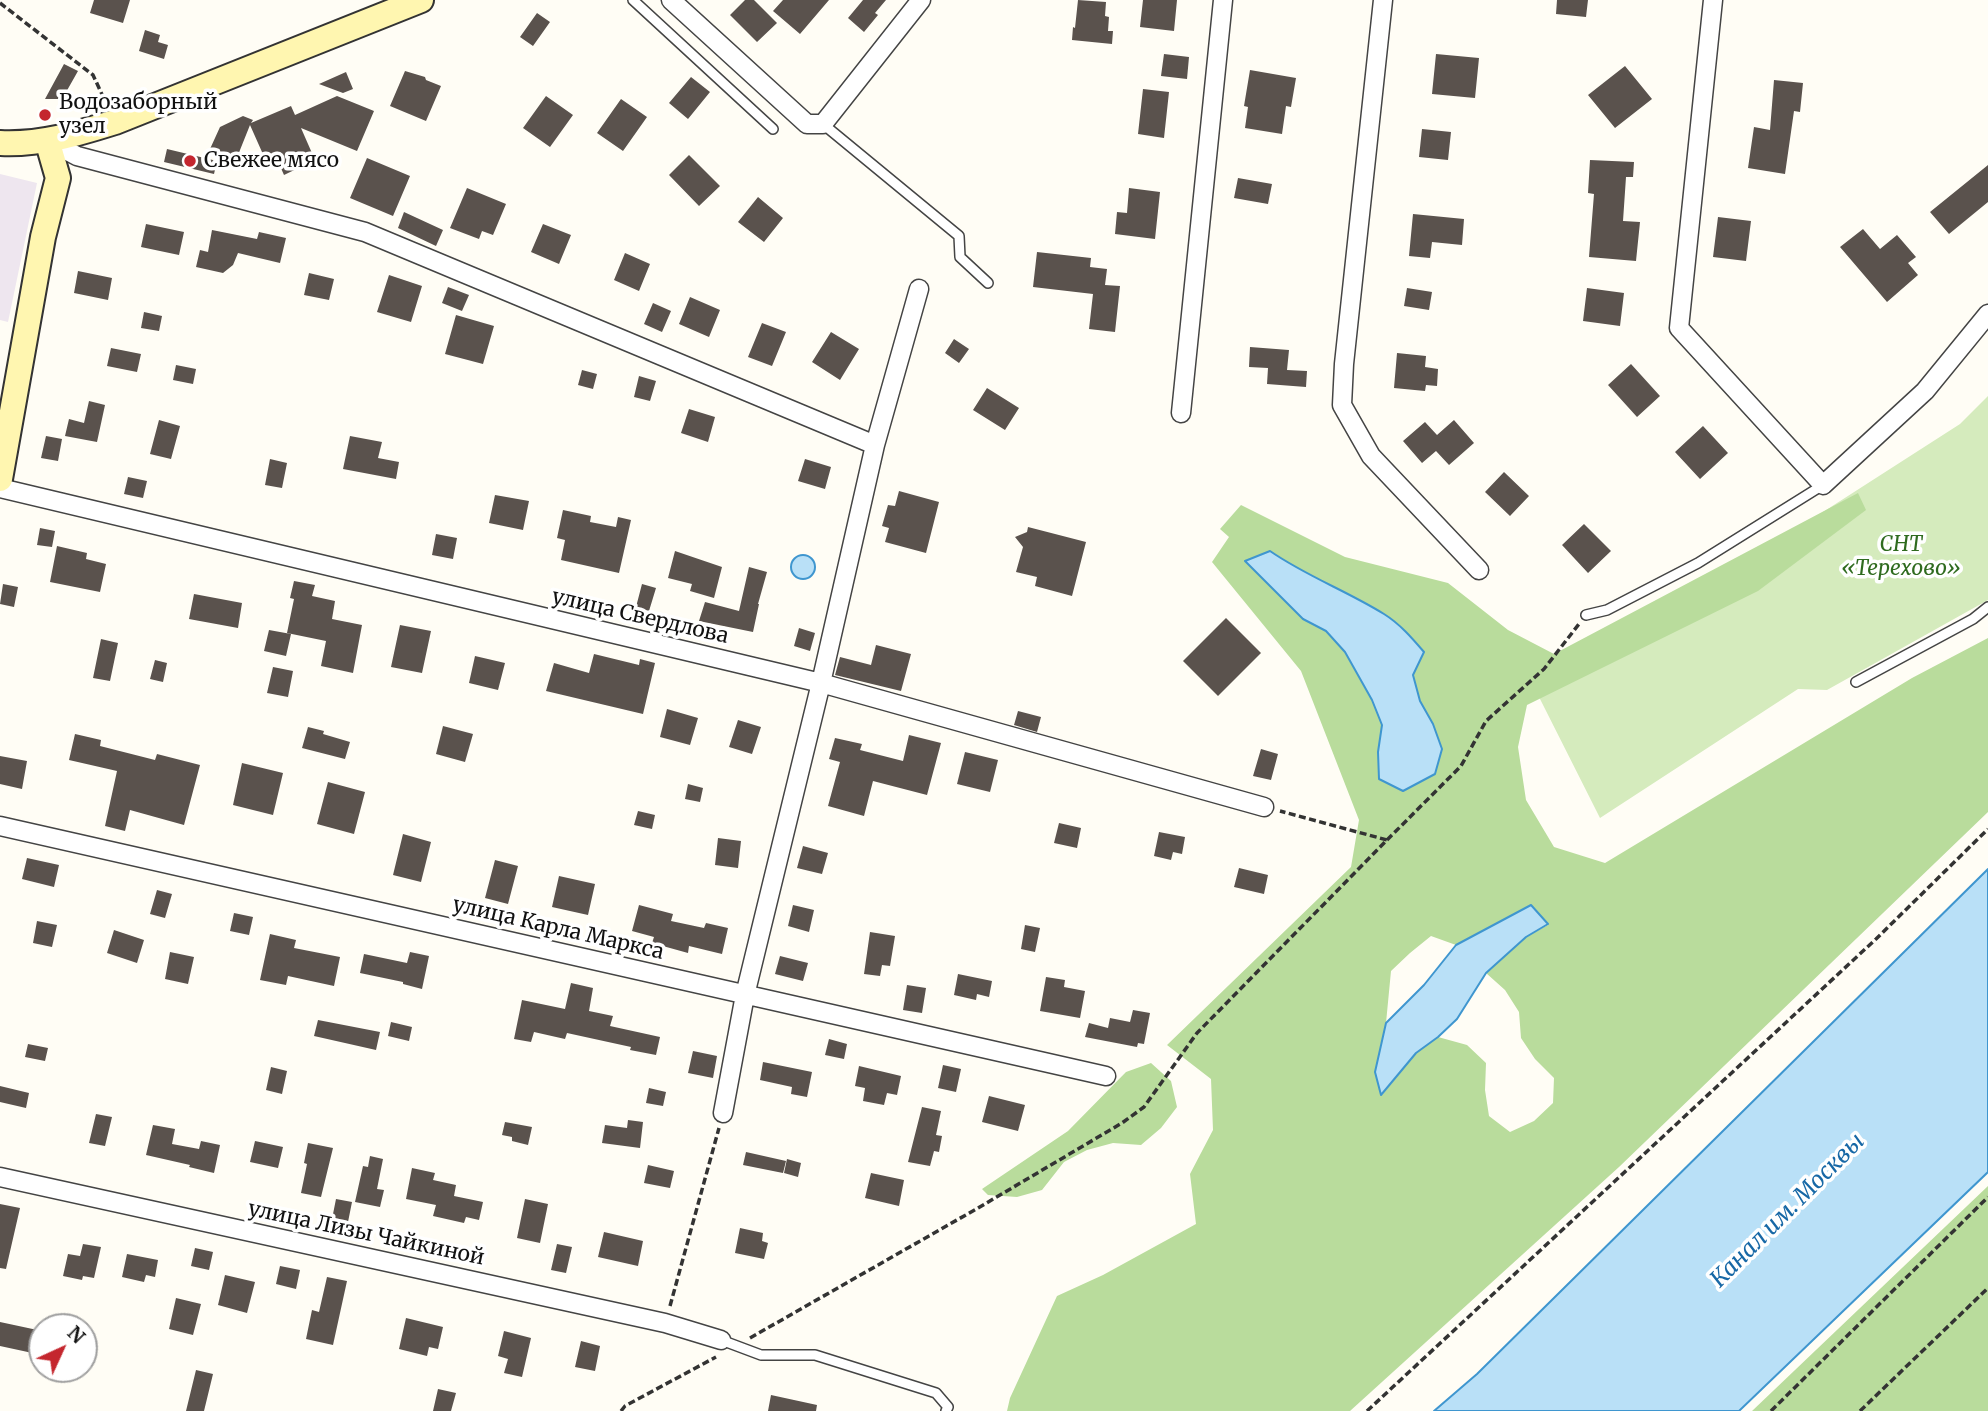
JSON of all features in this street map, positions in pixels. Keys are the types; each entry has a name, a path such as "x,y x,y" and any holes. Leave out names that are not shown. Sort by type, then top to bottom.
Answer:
{"main road":[{"path":"0,143 47,141 115,121 421,0"},
{"path":"0,480 43,237 58,178 47,141"}],"street":[{"path":"671,0 807,124 823,124 922,0"},
{"path":"1181,413 1223,0"},
{"path":"1383,0 1344,364 1342,405 1371,456 1479,570"},
{"path":"1713,0 1679,328 1823,485 1925,391 1988,314"},
{"path":"47,141 77,156 365,232 874,445"},
{"path":"723,1113 745,995 821,684 874,445 919,289"},
{"name":"улица Свердлова","path":"0,488 821,684 1264,807"},
{"name":"улица Карла Маркса","path":"0,826 1106,1076"},
{"name":"улица Лизы Чайкиной","path":"0,1177 665,1323 721,1340"}],"lane":[{"path":"633,0 773,129"},
{"path":"823,124 959,236 960,257 988,283"},
{"path":"1586,615 1607,611 1698,563 1823,485"},
{"path":"1856,682 1973,619 1988,607"},
{"path":"721,1340 761,1355 815,1355 924,1389 936,1393 948,1407 946,1411"}],"path":[{"path":"0,3 93,75 115,121"},
{"path":"621,1411 625,1406 978,1208 1122,1124 1144,1107 1197,1033 1461,766 1486,721 1544,669 1586,615"},
{"path":"1264,807 1387,841"},
{"path":"1367,1411 1875,939 1988,829"},
{"path":"665,1323 723,1113"},
{"path":"1770,1411 1988,1197"},
{"path":"1860,1411 1988,1288"}],"shaded area":[{"path":"0,174 37,183 8,322 0,320"}],"green space":[{"name":"СНТ «Терехово»","path":"1988,396 1988,600 1827,690 1798,689 1600,818 1538,695 1960,424"},
{"path":"1858,493 1866,510 1758,591 1527,705 1518,747 1526,800 1554,847 1605,863 1912,678 1988,638 1988,812 1619,1167 1350,1411 1007,1411 1010,1398 1057,1296 1103,1275 1196,1224 1190,1174 1213,1130 1211,1079 1167,1045 1351,867 1359,820 1301,671 1212,562 1229,537 1220,529 1241,505 1345,557 1448,583 1508,630 1554,654","holes":["1270,551 1294,567 1413,675 1420,701 1433,724 1378,752 1382,725 1372,700 1345,652 1326,631 1303,619 1246,562","1531,905 1548,925 1526,937 1486,973 1505,990 1519,1012 1521,1038 1535,1059 1554,1078 1553,1103 1534,1121 1510,1132 1489,1116 1485,1090 1486,1063 1467,1045 1438,1037 1416,1053 1382,1095 1380,1047 1386,1023 1391,971 1431,936 1456,945"]},
{"path":"1151,1063 1171,1081 1177,1107 1161,1128 1141,1145 1113,1143 1087,1150 1064,1162 1042,1190 1017,1197 988,1195 982,1189 1068,1131 1126,1072"},
{"path":"1988,1186 1988,1411 1752,1411"}],"water":[{"path":"1270,551 1384,614 1401,627 1424,652 1413,675 1420,701 1433,724 1442,749 1435,774 1403,791 1379,779 1378,752 1382,725 1372,700 1345,652 1326,631 1303,619 1245,561"},
{"path":"803,555 812,558 815,567 812,576 803,579 794,576 791,567 794,558"},
{"name":"Канал им. Москвы","path":"1988,869 1988,1172 1739,1411 1434,1411 1477,1374"},
{"path":"1531,905 1548,924 1526,937 1486,973 1457,1019 1416,1053 1381,1095 1375,1072 1386,1023 1424,985 1456,945"}],"building":[{"path":"94,0 130,0 123,23 90,13"},
{"path":"745,0 754,0 777,23 757,42 730,15"},
{"path":"783,0 829,0 800,34 773,11"},
{"path":"863,0 886,0 864,32 848,18"},
{"path":"1078,0 1106,2 1105,16 1109,17 1108,31 1113,31 1112,44 1072,40"},
{"path":"1143,0 1177,0 1174,31 1140,27"},
{"path":"1557,0 1588,0 1586,17 1556,14"},
{"path":"537,13 550,22 533,46 520,37"},
{"path":"145,30 160,35 158,42 168,45 164,59 139,51"},
{"path":"1164,54 1189,57 1187,79 1161,76"},
{"path":"1436,54 1479,58 1475,98 1432,94"},
{"path":"64,64 78,71 63,99 45,99"},
{"path":"1625,66 1652,99 1615,128 1588,95"},
{"path":"1250,70 1296,78 1291,107 1286,106 1282,134 1245,128 1248,107 1244,106"},
{"path":"405,71 425,77 426,80 441,86 426,121 390,106"},
{"path":"346,72 353,89 343,93 319,84"},
{"path":"691,77 710,92 688,119 669,103"},
{"path":"1774,80 1803,83 1800,112 1794,111 1785,174 1748,168 1754,127 1770,130"},
{"path":"1143,89 1169,92 1164,138 1138,134"},
{"path":"337,96 374,111 357,151 301,128 315,160 284,175 276,157 266,161 250,125 236,160 210,149 220,127 243,116 253,120 251,123 291,106 295,115"},
{"path":"546,96 573,115 550,147 523,128"},
{"path":"621,99 647,117 623,151 597,133"},
{"path":"1422,129 1451,132 1448,160 1419,157"},
{"name":"Свежее мясо","path":"167,149 217,161 214,174 164,162"},
{"path":"689,155 720,186 699,206 669,175"},
{"path":"367,158 410,176 393,216 350,198"},
{"path":"1590,160 1634,162 1633,177 1626,177 1623,221 1640,222 1636,261 1589,257 1594,194 1588,193"},
{"path":"1988,165 1988,202 1949,234 1930,212"},
{"path":"1238,178 1272,184 1268,204 1234,198"},
{"path":"467,188 506,204 493,235 482,231 479,239 450,228"},
{"path":"1129,188 1160,192 1155,239 1115,234 1117,212 1127,213"},
{"path":"758,197 783,218 764,242 738,222"},
{"path":"404,212 443,230 436,246 398,228"},
{"path":"1413,214 1464,219 1462,245 1432,242 1430,258 1409,256"},
{"path":"1718,217 1751,221 1746,261 1713,257"},
{"path":"146,224 184,232 179,255 141,247"},
{"path":"543,224 571,235 559,264 531,252"},
{"path":"1863,229 1880,249 1897,235 1916,257 1908,263 1918,275 1887,302 1840,247"},
{"path":"212,230 257,239 259,232 286,238 280,263 238,253 233,265 223,273 196,267 200,250 208,252"},
{"path":"1037,252 1091,258 1090,267 1107,269 1105,285 1120,286 1115,332 1089,329 1093,294 1033,287"},
{"path":"625,253 650,264 639,291 614,280"},
{"path":"78,271 112,278 108,300 74,293"},
{"path":"309,273 334,279 329,300 304,295"},
{"path":"389,275 422,286 411,322 377,312"},
{"path":"448,287 469,295 462,311 442,303"},
{"path":"1407,288 1432,292 1429,310 1404,306"},
{"path":"1587,288 1624,293 1620,326 1583,321"},
{"path":"690,297 720,310 709,337 679,324"},
{"path":"653,303 671,311 662,332 644,324"},
{"path":"144,312 162,316 159,331 141,328"},
{"path":"456,315 494,326 483,364 445,354"},
{"path":"762,323 786,332 772,366 748,357"},
{"path":"831,332 859,349 840,380 812,362"},
{"path":"954,339 969,349 959,363 945,353"},
{"path":"1250,347 1289,350 1287,370 1307,371 1306,387 1267,384 1268,368 1249,367"},
{"path":"111,348 141,354 137,372 107,366"},
{"path":"1397,353 1426,356 1425,367 1438,369 1437,386 1426,385 1425,391 1394,388"},
{"path":"1631,364 1660,396 1637,417 1608,385"},
{"path":"176,365 196,369 193,384 173,380"},
{"path":"582,370 597,374 593,389 578,385"},
{"path":"639,376 656,381 650,401 634,397"},
{"path":"987,388 1019,408 1005,430 973,410"},
{"path":"89,401 105,405 97,442 65,436 69,419 84,423"},
{"path":"689,409 715,417 708,442 681,433"},
{"path":"159,420 180,426 171,459 150,454"},
{"path":"1454,420 1474,443 1449,465 1436,451 1422,463 1403,441 1425,422 1437,435"},
{"path":"1703,426 1728,453 1700,479 1675,452"},
{"path":"46,436 62,439 58,461 41,458"},
{"path":"350,436 382,442 378,458 399,462 396,479 343,469"},
{"path":"270,459 287,463 282,488 265,485"},
{"path":"805,459 831,467 825,489 798,481"},
{"path":"1504,472 1529,496 1510,516 1485,492"},
{"path":"128,477 147,481 143,498 124,494"},
{"path":"899,491 939,502 926,553 885,542 889,528 882,526 888,505 895,506"},
{"path":"495,495 529,501 523,530 489,523"},
{"path":"563,510 591,516 590,522 616,527 618,517 631,520 619,573 561,560 565,540 557,538"},
{"path":"1584,524 1611,551 1588,573 1562,545"},
{"path":"1028,527 1086,542 1072,596 1035,586 1037,577 1016,572 1023,547 1015,537 1027,532"},
{"path":"40,528 55,531 52,547 37,545"},
{"path":"436,534 457,538 453,559 432,555"},
{"path":"57,546 87,553 86,559 106,564 100,592 50,582"},
{"path":"675,551 722,567 714,598 690,591 692,584 668,578"},
{"path":"749,567 767,572 753,632 699,621 705,602 739,611"},
{"path":"294,581 315,585 312,596 335,601 332,619 362,625 353,673 321,666 326,641 287,633 294,599 290,598"},
{"path":"3,584 18,587 14,607 0,604"},
{"path":"642,584 656,588 649,611 636,607"},
{"path":"194,594 242,603 238,628 189,619"},
{"path":"1226,618 1261,653 1218,696 1183,661"},
{"path":"400,625 431,631 422,673 391,667"},
{"path":"799,628 815,633 810,651 794,646"},
{"path":"269,630 291,634 286,656 264,651"},
{"path":"101,639 118,643 110,681 93,678"},
{"path":"876,645 911,654 901,691 835,675 840,657 871,665"},
{"path":"594,654 639,665 640,659 655,663 643,714 546,691 554,663 589,673"},
{"path":"475,656 505,663 498,690 469,683"},
{"path":"155,660 167,663 163,682 150,679"},
{"path":"273,667 293,671 288,697 267,693"},
{"path":"667,709 698,718 690,745 660,737"},
{"path":"1018,711 1041,717 1037,732 1014,725"},
{"path":"738,720 761,727 752,754 729,747"},
{"path":"443,726 473,734 465,762 436,754"},
{"path":"308,727 350,742 345,759 302,748"},
{"path":"75,734 101,740 100,746 155,760 157,754 200,765 184,825 130,810 125,831 105,826 117,771 69,760"},
{"path":"909,735 941,743 927,795 873,781 864,816 828,806 840,762 829,759 835,738 862,744 860,750 903,761"},
{"path":"1261,749 1278,754 1271,780 1253,776"},
{"path":"965,752 998,760 990,792 957,784"},
{"path":"0,756 27,761 22,789 0,784"},
{"path":"242,763 283,773 273,815 233,805"},
{"path":"328,782 365,792 354,834 317,824"},
{"path":"688,784 703,788 700,802 685,799"},
{"path":"638,811 655,815 652,829 634,825"},
{"path":"1059,823 1081,828 1077,848 1054,843"},
{"path":"1159,832 1185,837 1182,854 1173,852 1171,860 1154,856"},
{"path":"403,834 431,842 421,882 393,875"},
{"path":"718,838 741,841 738,868 715,865"},
{"path":"803,846 828,853 822,874 797,868"},
{"path":"27,858 59,865 54,887 22,879"},
{"path":"495,860 518,866 508,904 485,898"},
{"path":"1239,868 1268,875 1264,894 1234,887"},
{"path":"559,876 595,884 588,915 552,907"},
{"path":"157,890 172,894 165,918 150,914"},
{"path":"639,905 673,914 671,921 704,928 706,923 728,928 722,954 689,946 688,953 652,943 654,937 632,931"},
{"path":"793,905 814,910 809,932 788,926"},
{"path":"234,913 253,917 249,935 230,931"},
{"path":"37,921 57,925 52,947 33,943"},
{"path":"1025,925 1040,928 1035,952 1021,949"},
{"path":"114,930 144,940 137,963 107,953"},
{"path":"870,932 895,936 890,966 882,965 880,976 864,974"},
{"path":"270,934 296,940 294,948 340,957 334,986 288,976 286,985 260,980"},
{"path":"170,952 194,957 188,984 165,979"},
{"path":"410,952 429,956 422,989 360,973 364,954 407,963"},
{"path":"780,956 808,963 803,981 775,974"},
{"path":"958,974 992,981 989,997 977,994 976,1000 954,995"},
{"path":"1046,977 1065,980 1064,987 1085,991 1080,1018 1040,1011"},
{"path":"571,983 593,988 589,1011 613,1016 610,1026 660,1037 656,1055 567,1033 565,1039 534,1032 531,1042 514,1039 522,1000 565,1009"},
{"path":"907,985 926,988 922,1013 903,1010"},
{"path":"1133,1010 1150,1013 1144,1044 1138,1043 1137,1047 1085,1037 1089,1023 1108,1028 1110,1018 1130,1022"},
{"path":"318,1020 380,1032 376,1050 314,1036"},
{"path":"391,1022 412,1027 409,1041 388,1036"},
{"path":"829,1039 847,1044 844,1059 825,1055"},
{"path":"28,1044 48,1048 45,1061 25,1057"},
{"path":"693,1051 717,1056 713,1078 688,1073"},
{"path":"763,1062 812,1072 807,1097 791,1094 792,1087 760,1080"},
{"path":"943,1065 961,1069 956,1092 938,1088"},
{"path":"859,1066 901,1076 897,1095 887,1093 884,1105 863,1101 865,1088 855,1086"},
{"path":"271,1067 287,1071 282,1094 266,1090"},
{"path":"0,1086 29,1093 26,1108 0,1102"},
{"path":"649,1088 666,1092 663,1106 646,1103"},
{"path":"989,1096 1025,1105 1018,1131 982,1122"},
{"path":"922,1107 941,1111 936,1135 942,1136 939,1152 934,1151 930,1166 908,1162"},
{"path":"96,1114 112,1117 105,1146 89,1143"},
{"path":"628,1120 643,1122 640,1148 602,1143 605,1125 627,1128"},
{"path":"505,1122 532,1127 528,1145 502,1135"},
{"path":"153,1125 175,1129 172,1144 199,1149 201,1141 220,1145 214,1173 146,1155"},
{"path":"255,1141 283,1147 278,1168 250,1162"},
{"path":"308,1143 333,1148 321,1197 301,1193"},
{"path":"746,1152 786,1161 783,1173 743,1165"},
{"path":"370,1156 383,1159 377,1189 384,1190 380,1207 355,1202 363,1166 368,1167"},
{"path":"787,1159 801,1163 798,1177 784,1173"},
{"path":"648,1165 674,1171 670,1188 644,1183"},
{"path":"412,1168 435,1173 433,1180 456,1185 454,1196 483,1202 479,1220 466,1217 464,1223 433,1216 436,1205 406,1199"},
{"path":"871,1173 904,1180 899,1206 865,1198"},
{"path":"336,1199 352,1202 347,1227 331,1224"},
{"path":"525,1199 548,1204 540,1243 517,1238"},
{"path":"0,1204 20,1208 6,1269 0,1268"},
{"path":"740,1228 763,1233 762,1241 768,1243 764,1259 735,1253"},
{"path":"604,1232 643,1241 638,1266 598,1257"},
{"path":"83,1244 101,1247 94,1278 83,1276 82,1280 63,1276 68,1254 80,1256"},
{"path":"557,1244 572,1247 566,1273 551,1270"},
{"path":"195,1248 213,1252 209,1270 191,1266"},
{"path":"127,1254 158,1260 155,1277 146,1275 144,1282 122,1277"},
{"path":"280,1266 300,1270 296,1289 276,1284"},
{"path":"225,1275 255,1282 247,1313 218,1305"},
{"path":"327,1277 347,1281 333,1345 306,1339 312,1310 319,1312"},
{"path":"176,1298 201,1304 193,1335 169,1329"},
{"path":"406,1318 443,1327 438,1349 429,1347 427,1356 399,1349"},
{"path":"0,1322 28,1328 28,1352 0,1346"},
{"path":"504,1331 531,1338 522,1377 504,1373 508,1359 498,1356"},
{"path":"581,1341 600,1346 595,1371 575,1367"},
{"path":"196,1370 213,1374 204,1411 186,1411"},
{"path":"438,1389 456,1393 451,1411 433,1411"},
{"path":"771,1395 817,1405 816,1411 768,1411"}],"place":[{"name":"Водозаборный узел","path":"45,115"},
{"name":"Свежее мясо","path":"190,161"}]}
